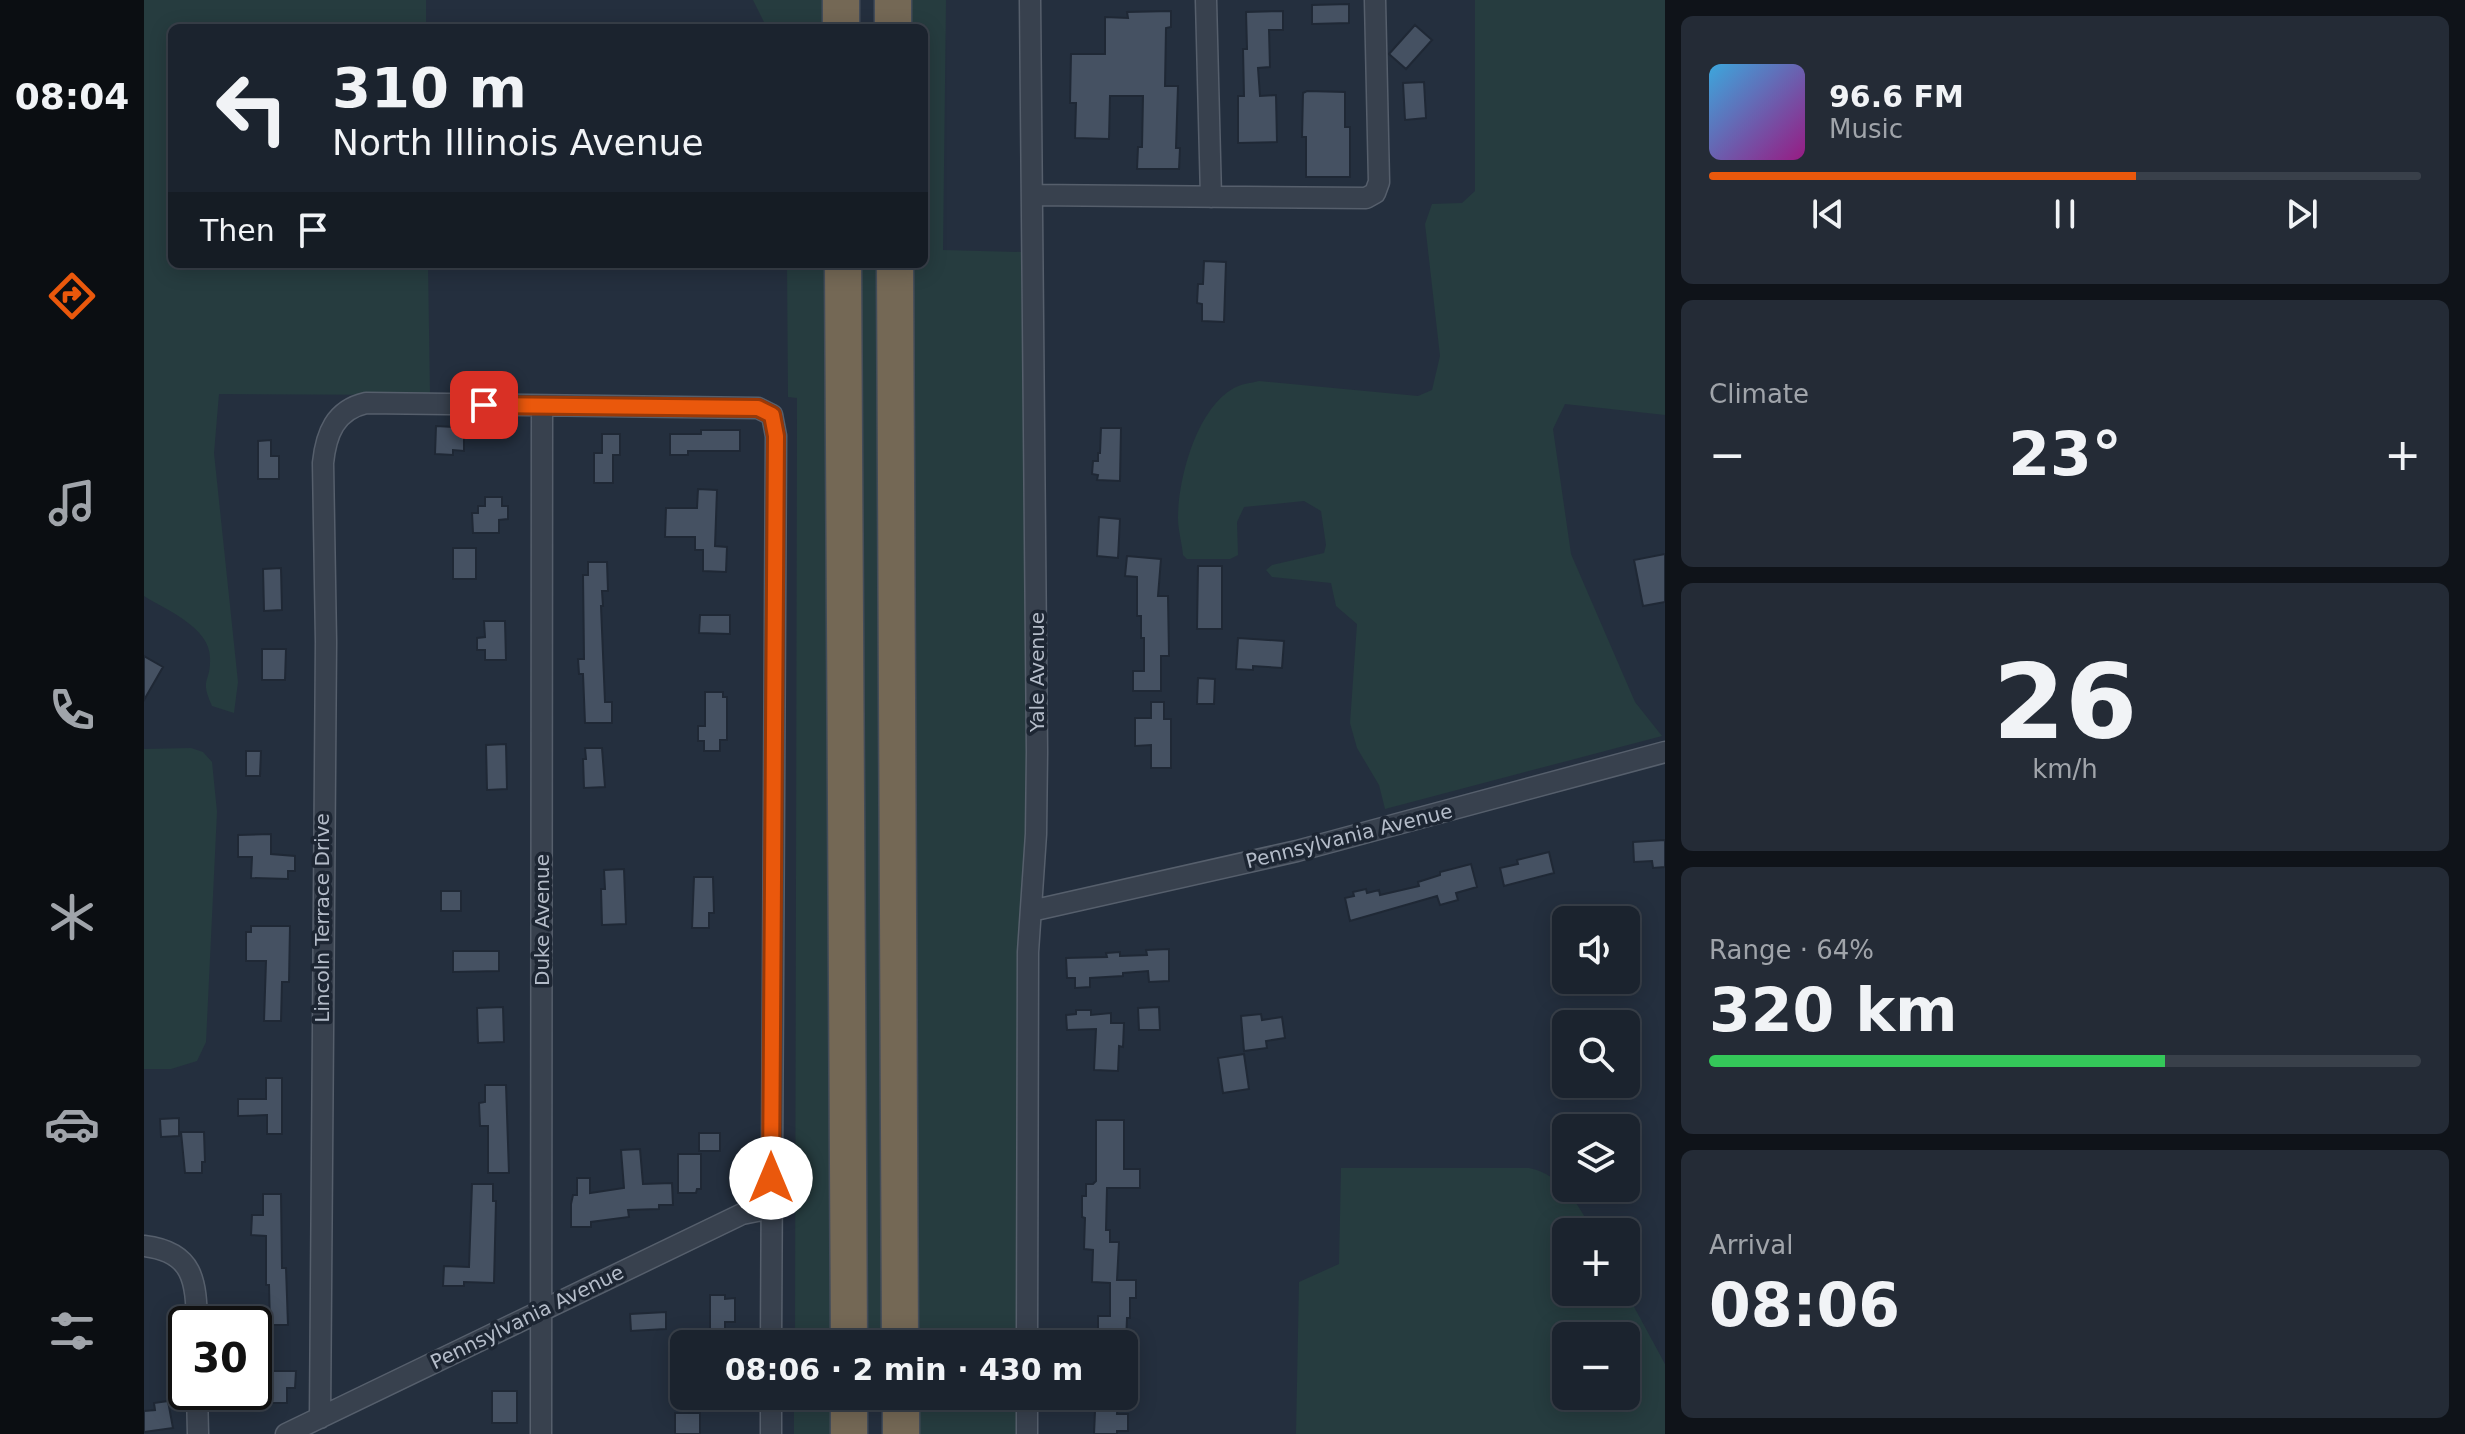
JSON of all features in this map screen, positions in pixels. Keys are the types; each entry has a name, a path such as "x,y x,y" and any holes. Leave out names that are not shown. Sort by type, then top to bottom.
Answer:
{"highway":[{"path":"841,0 841,24"},
{"path":"893,0 893,24"},
{"path":"843,268 849,1330"},
{"path":"895,268 900,1330"},
{"path":"849,1410 849,1434"},
{"path":"901,1410 901,1434"}],"street":[{"name":"Yale Avenue","path":"1027,1330 1028,968 1037,752 1030,0"},
{"path":"1206,0 1211,197"},
{"path":"1032,195 1366,198 1375,193 1379,182 1375,0"},
{"name":"Lincoln Terrace Drive","path":"320,1418 326,642 323,463 328,435 345,411 366,403 542,406"},
{"path":"542,406 758,408 772,415 776,436 771,1330"},
{"name":"Duke Avenue","path":"541,1434 542,406"},
{"name":"Pennsylvania Avenue","path":"1031,911 1297,851 1665,752"},
{"name":"Pennsylvania Avenue","path":"286,1434 742,1214 771,1208"},
{"path":"144,1246 167,1251 185,1264 195,1284 196,1306"},
{"path":"197,1410 198,1434"},
{"path":"771,1410 771,1434"},
{"path":"1027,1410 1027,1434"}],"green space":[{"path":"144,0 426,0 426,24 168,24 168,268 428,268 430,395 219,394 214,453 238,682 234,713 212,706 208,697 206,685 210,658 203,637 185,621 144,596"},
{"path":"753,0 826,0 826,24 765,24"},
{"path":"909,0 946,0 943,250 1022,252 1027,416 1027,858 1019,923 1018,1330 917,1330 911,268 928,268 928,24 909,24"},
{"path":"1475,0 1665,0 1665,415 1565,404 1553,429 1571,554 1635,702 1662,736 1385,809 1379,785 1357,748 1350,723 1357,624 1336,606 1331,583 1272,577 1266,570 1272,565 1324,553 1326,545 1321,511 1304,501 1244,507 1237,522 1238,555 1230,559 1187,559 1183,555 1179,527 1179,502 1186,465 1200,427 1221,398 1237,387 1259,381 1418,396 1432,390 1440,356 1425,224 1432,204 1462,203 1475,191"},
{"path":"787,268 827,268 833,1330 795,1330 797,398 788,397"},
{"path":"861,268 877,268 881,941 888,1330 862,1330 859,1010 865,942"},
{"path":"191,748 203,752 212,762 217,812 206,1042 197,1061 171,1069 144,1069 144,749"},
{"path":"1341,1168 1529,1168 1541,1172 1552,1178 1552,1202 1575,1202 1585,1218 1552,1218 1552,1306 1634,1306 1665,1364 1665,1434 1296,1434 1299,1282 1339,1264"},
{"path":"794,1410 833,1410 833,1434 794,1434"},
{"path":"918,1410 1018,1410 1018,1434 918,1434"}],"building":[{"path":"1349,4 1349,23 1312,24 1312,5"},
{"path":"1171,11 1171,27 1166,28 1165,86 1178,86 1176,148 1180,148 1179,169 1137,169 1138,147 1142,147 1143,96 1110,96 1109,139 1075,138 1076,103 1070,103 1071,54 1105,54 1105,17 1128,18 1127,12"},
{"path":"1283,11 1283,30 1269,30 1270,67 1258,68 1260,96 1276,95 1277,142 1238,143 1238,96 1244,96 1243,49 1247,49 1246,12"},
{"path":"1415,25 1432,40 1406,69 1389,54"},
{"path":"1424,82 1426,118 1405,120 1403,83"},
{"path":"1345,92 1345,127 1350,127 1350,177 1306,177 1306,137 1302,137 1303,93"},
{"path":"1204,261 1226,262 1224,322 1202,321 1202,304 1197,303 1198,284 1203,284"},
{"path":"436,426 454,427 454,432 464,432 464,451 453,450 453,455 435,454"},
{"path":"1101,428 1121,428 1120,481 1097,480 1098,475 1092,474 1093,461 1098,461 1100,453"},
{"path":"701,430 740,430 740,451 688,451 688,455 670,455 670,434 701,434"},
{"path":"602,434 620,434 620,455 613,455 613,483 594,483 594,453 602,453"},
{"path":"271,440 271,456 279,456 279,479 258,479 258,441"},
{"path":"698,489 717,490 715,546 727,547 726,572 703,571 703,550 695,550 695,537 665,537 666,508 697,508"},
{"path":"485,497 502,497 502,506 508,506 508,519 499,520 499,533 473,533 472,513 478,513 478,506 485,506"},
{"path":"1099,517 1120,519 1118,558 1097,556"},
{"path":"453,548 476,548 476,579 453,579"},
{"path":"1665,554 1665,602 1643,606 1634,560"},
{"path":"1127,556 1161,559 1158,596 1168,596 1169,656 1161,656 1161,691 1133,691 1133,671 1144,671 1144,638 1141,638 1141,616 1137,616 1137,577 1125,576"},
{"path":"588,562 607,562 608,591 602,591 601,606 605,702 612,702 612,723 585,723 583,674 579,674 578,659 584,659 583,575 588,575"},
{"path":"1198,566 1222,566 1222,629 1197,629"},
{"path":"281,568 282,610 264,611 263,569"},
{"path":"700,615 730,615 730,634 699,633"},
{"path":"484,621 505,621 506,660 485,660 485,650 477,650 477,638 485,637"},
{"path":"1238,638 1284,641 1282,668 1253,666 1253,670 1236,669"},
{"path":"262,649 286,649 285,680 262,680"},
{"path":"144,656 163,667 144,700"},
{"path":"1198,678 1215,679 1214,704 1197,704"},
{"path":"705,692 723,692 723,697 727,697 727,740 720,740 720,751 704,751 704,741 698,741 698,726 705,726"},
{"path":"1151,702 1164,702 1164,719 1171,719 1171,768 1151,768 1151,745 1135,746 1135,718 1151,718"},
{"path":"506,744 507,789 487,790 486,745"},
{"path":"585,748 602,748 605,787 584,788"},
{"path":"246,751 261,751 260,776 246,776"},
{"path":"271,834 271,854 295,856 295,871 288,871 288,879 251,878 252,857 238,857 238,835"},
{"path":"1665,840 1665,867 1653,868 1652,861 1634,862 1633,842"},
{"path":"1549,852 1554,873 1504,886 1500,868"},
{"path":"1471,864 1477,887 1456,893 1458,900 1440,905 1437,896 1350,921 1345,898 1354,896 1353,892 1379,890 1380,895 1419,886 1418,882 1440,875 1440,872"},
{"path":"624,869 626,924 602,925 604,870"},
{"path":"694,877 713,877 714,913 709,913 709,928 692,928"},
{"path":"441,891 461,891 461,911 441,911"},
{"path":"251,926 290,926 289,982 282,982 281,1021 264,1021 266,961 246,961 246,932 251,932"},
{"path":"1169,949 1169,981 1149,982 1148,971 1090,978 1090,987 1075,988 1075,978 1067,978 1066,958 1107,957 1106,953 1120,952 1120,956 1147,955 1146,950"},
{"path":"453,951 499,951 499,971 453,972"},
{"path":"503,1007 504,1042 478,1043 477,1008"},
{"path":"1159,1007 1160,1030 1139,1030 1138,1008"},
{"path":"1076,1010 1091,1010 1091,1015 1111,1013 1111,1023 1124,1023 1118,1071 1094,1070 1096,1029 1067,1030 1066,1015 1076,1014"},
{"path":"1261,1014 1262,1020 1282,1017 1285,1038 1266,1041 1267,1048 1244,1051 1241,1016"},
{"path":"1244,1054 1249,1089 1223,1093 1218,1058"},
{"path":"266,1078 282,1078 282,1134 267,1134 267,1115 238,1116 238,1099 266,1099"},
{"path":"485,1085 506,1085 509,1173 488,1173 488,1126 480,1126 479,1103 485,1102"},
{"path":"179,1118 179,1136 161,1137 160,1119"},
{"path":"1096,1120 1124,1120 1124,1169 1140,1169 1140,1188 1107,1188 1106,1230 1110,1230 1110,1242 1119,1242 1117,1280 1136,1280 1136,1298 1130,1298 1127,1330 1098,1330 1098,1316 1110,1316 1110,1283 1092,1282 1093,1250 1084,1249 1085,1218 1082,1217 1082,1196 1086,1196 1086,1184 1096,1181"},
{"path":"181,1132 204,1132 205,1162 202,1162 202,1173 185,1173"},
{"path":"699,1133 720,1133 720,1151 699,1151"},
{"path":"640,1149 643,1184 672,1183 673,1205 659,1205 659,1209 628,1210 629,1217 591,1222 591,1227 571,1227 571,1204 573,1195 577,1195 577,1178 590,1178 590,1193 624,1188 621,1150"},
{"path":"678,1154 701,1154 701,1189 697,1189 696,1193 678,1193"},
{"path":"472,1184 493,1184 493,1201 496,1201 494,1283 464,1282 464,1286 443,1286 444,1266 469,1267"},
{"path":"263,1194 281,1194 282,1268 286,1268 288,1325 272,1325 269,1285 266,1285 266,1236 251,1235 252,1215 263,1215"},
{"path":"710,1295 735,1298 735,1322 725,1322 725,1330 710,1330"},
{"path":"666,1312 666,1329 631,1331 630,1314"},
{"path":"272,1371 296,1371 295,1388 287,1388 287,1403 272,1403"},
{"path":"492,1391 517,1391 517,1423 492,1423"},
{"path":"168,1401 173,1428 144,1432 144,1411 155,1410 154,1403"},
{"path":"1117,1410 1117,1414 1128,1414 1128,1431 1094,1434 1095,1411 1089,1411"},
{"path":"675,1413 700,1413 700,1434 675,1434"}],"route":[{"path":"484,405 758,408 772,415 776,436 771,1178"}]}
